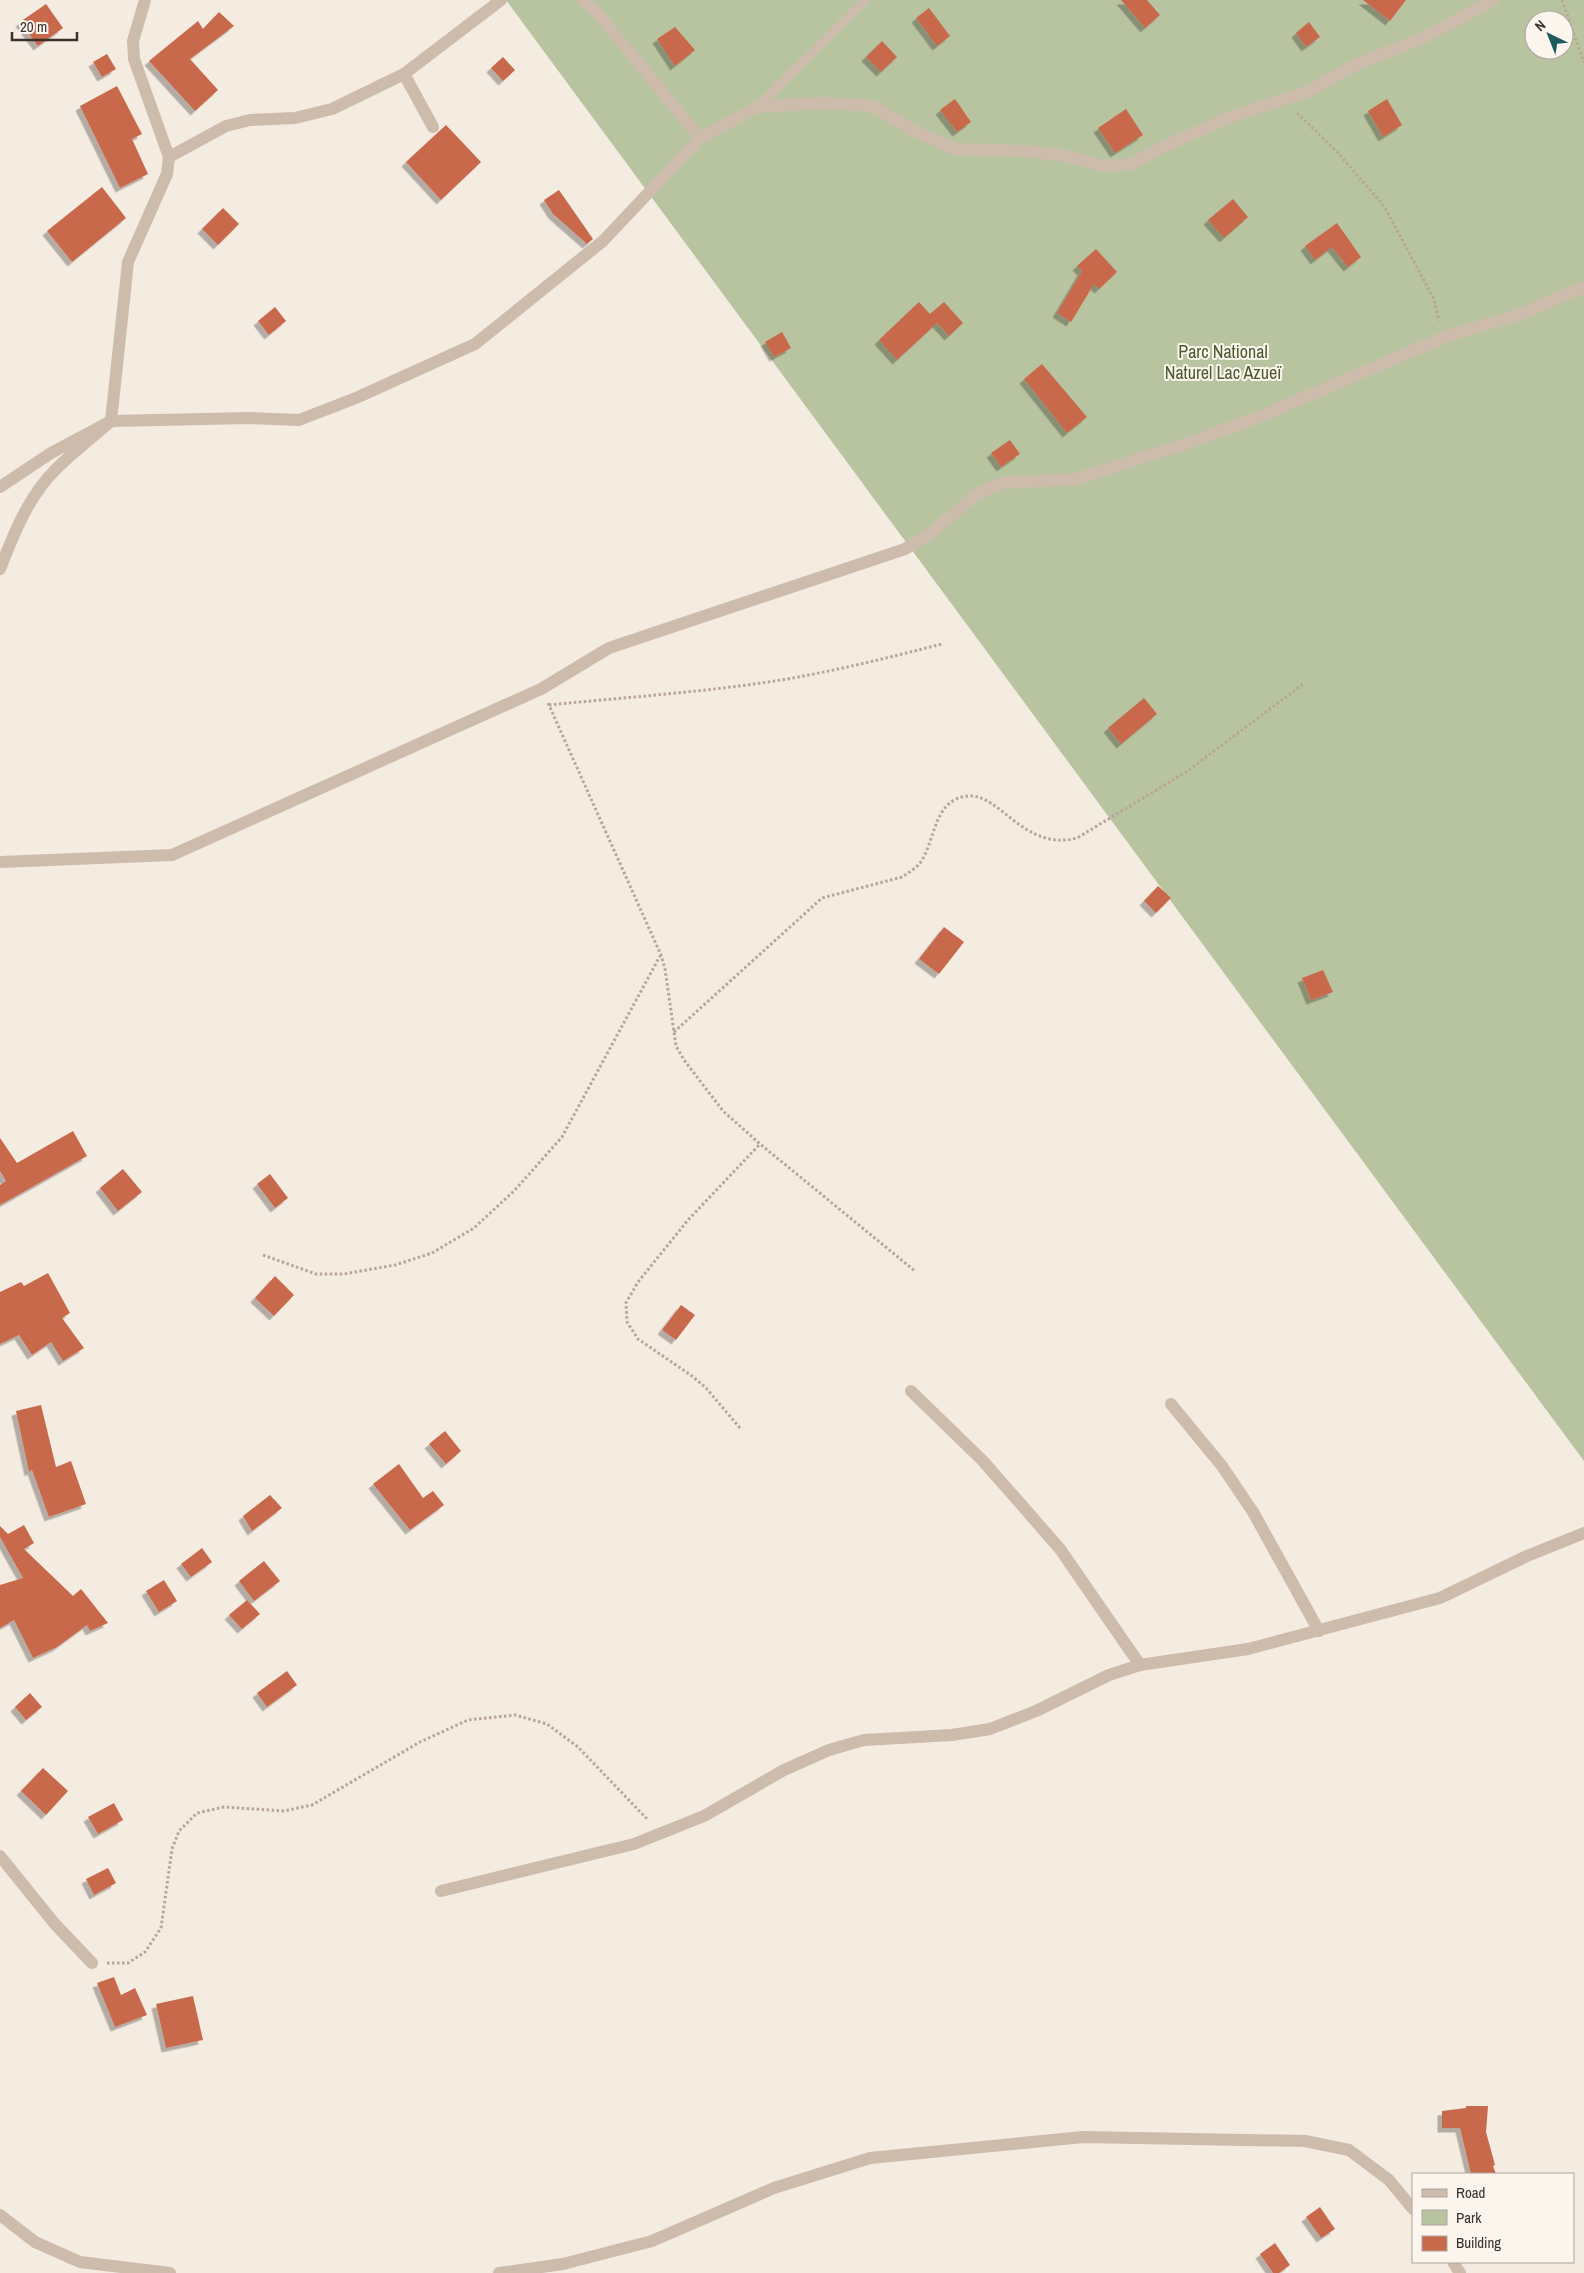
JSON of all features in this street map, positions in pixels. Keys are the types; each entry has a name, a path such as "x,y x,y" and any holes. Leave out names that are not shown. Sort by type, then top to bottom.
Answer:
{"street":[{"path":"0,569 15,531 31,501 55,470 111,421 128,262 167,174 169,157 134,59 133,41 145,0"},
{"path":"169,157 226,126 250,120 295,118 332,109 404,74 501,0"},
{"path":"583,0 596,11 700,138"},
{"path":"0,487 51,453 111,421 249,418 299,420 356,398 475,344 603,241 700,138 758,107 821,103 872,106 916,132 955,149 1026,151 1066,156 1103,166 1131,164 1162,147 1230,117 1309,91 1353,66 1425,37 1494,0"},
{"path":"404,74 434,127"},
{"path":"0,862 172,855 541,688 609,648 905,549 928,535 977,494 1001,482 1077,479 1191,442 1254,419 1442,338 1518,315 1584,287"},
{"path":"911,1391 983,1461 1060,1549 1140,1665"},
{"path":"1171,1404 1222,1466 1253,1512 1319,1630"},
{"path":"441,1890 634,1844 662,1834 704,1816 784,1770 829,1750 864,1740 952,1734 990,1729 1036,1711 1109,1675 1140,1665 1248,1649 1440,1598 1527,1556 1584,1533"},
{"path":"0,1856 54,1923 92,1963"},
{"path":"499,2273 563,2264 652,2241 774,2188 870,2158 1083,2137 1305,2141 1349,2150 1389,2180 1412,2208"},
{"path":"0,2215 35,2242 80,2262 170,2273"}],"lane":[{"path":"758,107 865,0"}],"path":[{"path":"1562,0 1584,63"},
{"path":"1284,100 1338,153 1384,206 1434,299 1442,338"},
{"path":"548,705 786,679 875,662 942,644"},
{"path":"674,1032 822,898 902,877 909,873 923,857 940,814 951,802 967,796 981,797 1020,827 1043,838 1064,842 1077,838 1186,772 1303,684"},
{"path":"541,688 661,955 665,969 676,1046 684,1060 724,1111 760,1144 915,1271"},
{"path":"263,1255 316,1274 344,1274 395,1265 432,1253 474,1228 515,1190 562,1137 661,955"},
{"path":"740,1428 706,1388 692,1376 638,1339 627,1322 626,1303 638,1282 688,1220 760,1144"},
{"path":"92,1963 128,1963 145,1952 161,1928 172,1849 179,1831 198,1813 224,1807 284,1811 312,1805 420,1742 468,1720 515,1715 547,1724 578,1747 662,1834"}],"green space":[{"name":"Parc National Naturel Lac Azueï","path":"506,0 1584,0 1584,1461"}],"building":[{"path":"1121,0 1147,0 1160,15 1145,28"},
{"path":"1363,0 1406,0 1390,21"},
{"path":"46,4 63,28 38,46 20,22"},
{"path":"929,8 950,36 937,46 916,18"},
{"path":"219,12 234,26 190,59 218,90 195,111 149,61 198,21 203,29"},
{"path":"1309,22 1320,37 1306,47 1296,33"},
{"path":"675,27 695,50 675,66 657,39"},
{"path":"882,41 897,57 881,72 866,57"},
{"path":"107,54 116,69 102,77 93,62"},
{"path":"503,57 515,70 503,81 491,68"},
{"path":"117,86 142,134 132,139 148,174 120,188 80,106"},
{"path":"955,99 971,122 957,132 940,110"},
{"path":"1387,99 1402,125 1383,137 1368,111"},
{"path":"1126,109 1143,135 1115,153 1098,128"},
{"path":"446,125 481,162 441,200 406,162"},
{"path":"102,187 126,218 72,262 47,231"},
{"path":"559,190 593,239 587,244 553,214 544,200"},
{"path":"1233,199 1248,217 1224,238 1208,220"},
{"path":"223,208 239,224 218,245 202,229"},
{"path":"1337,223 1361,257 1348,267 1332,247 1315,260 1305,246"},
{"path":"1096,249 1117,272 1099,289 1094,284 1071,322 1057,313 1082,271 1077,266"},
{"path":"919,302 930,314 944,302 963,323 949,336 937,323 897,360 879,340"},
{"path":"275,307 286,321 269,335 258,321"},
{"path":"782,332 791,348 774,357 765,342"},
{"path":"1042,364 1087,417 1067,433 1024,379"},
{"path":"1010,440 1020,454 1001,467 991,453"},
{"path":"1144,698 1157,714 1121,744 1108,728"},
{"path":"1158,886 1171,898 1156,913 1144,901"},
{"path":"944,927 964,942 939,974 919,959"},
{"path":"1323,970 1333,992 1311,1000 1302,978"},
{"path":"73,1131 87,1156 0,1205 0,1185 6,1181 0,1171 0,1138 17,1163"},
{"path":"123,1169 142,1192 118,1211 100,1188"},
{"path":"270,1174 288,1198 275,1208 257,1184"},
{"path":"48,1273 70,1313 62,1318 84,1348 63,1361 51,1342 32,1355 19,1335 0,1344 0,1292 21,1282 24,1286"},
{"path":"275,1276 294,1295 274,1316 255,1298"},
{"path":"681,1305 695,1315 676,1340 662,1330"},
{"path":"41,1405 56,1467 71,1461 86,1504 49,1517 32,1470 29,1472 16,1411"},
{"path":"445,1431 461,1451 446,1464 429,1444"},
{"path":"399,1464 423,1498 433,1491 444,1505 410,1530 373,1484"},
{"path":"270,1495 282,1508 252,1531 243,1516"},
{"path":"24,1525 34,1543 24,1549 73,1596 81,1589 108,1623 90,1631 87,1625 57,1647 33,1658 14,1620 0,1628 0,1585 23,1578 0,1537 0,1526 8,1534"},
{"path":"202,1548 212,1562 191,1577 181,1564"},
{"path":"264,1561 280,1581 254,1601 239,1581"},
{"path":"164,1580 177,1601 159,1612 146,1591"},
{"path":"247,1600 260,1614 242,1629 229,1615"},
{"path":"287,1671 297,1685 267,1707 257,1693"},
{"path":"30,1693 42,1707 26,1720 15,1707"},
{"path":"43,1768 68,1791 46,1815 21,1791"},
{"path":"114,1803 123,1820 98,1834 88,1817"},
{"path":"108,1868 116,1883 94,1895 86,1879"},
{"path":"114,1977 121,1995 135,1988 147,2015 115,2027 97,1983"},
{"path":"193,1996 203,2040 166,2048 156,2004"},
{"path":"1466,2106 1488,2106 1486,2132 1496,2173 1471,2173 1460,2128 1442,2128 1442,2111 1466,2108"},
{"path":"1320,2207 1335,2229 1321,2238 1306,2217"},
{"path":"1275,2243 1290,2265 1279,2273 1273,2273 1260,2254"}]}
